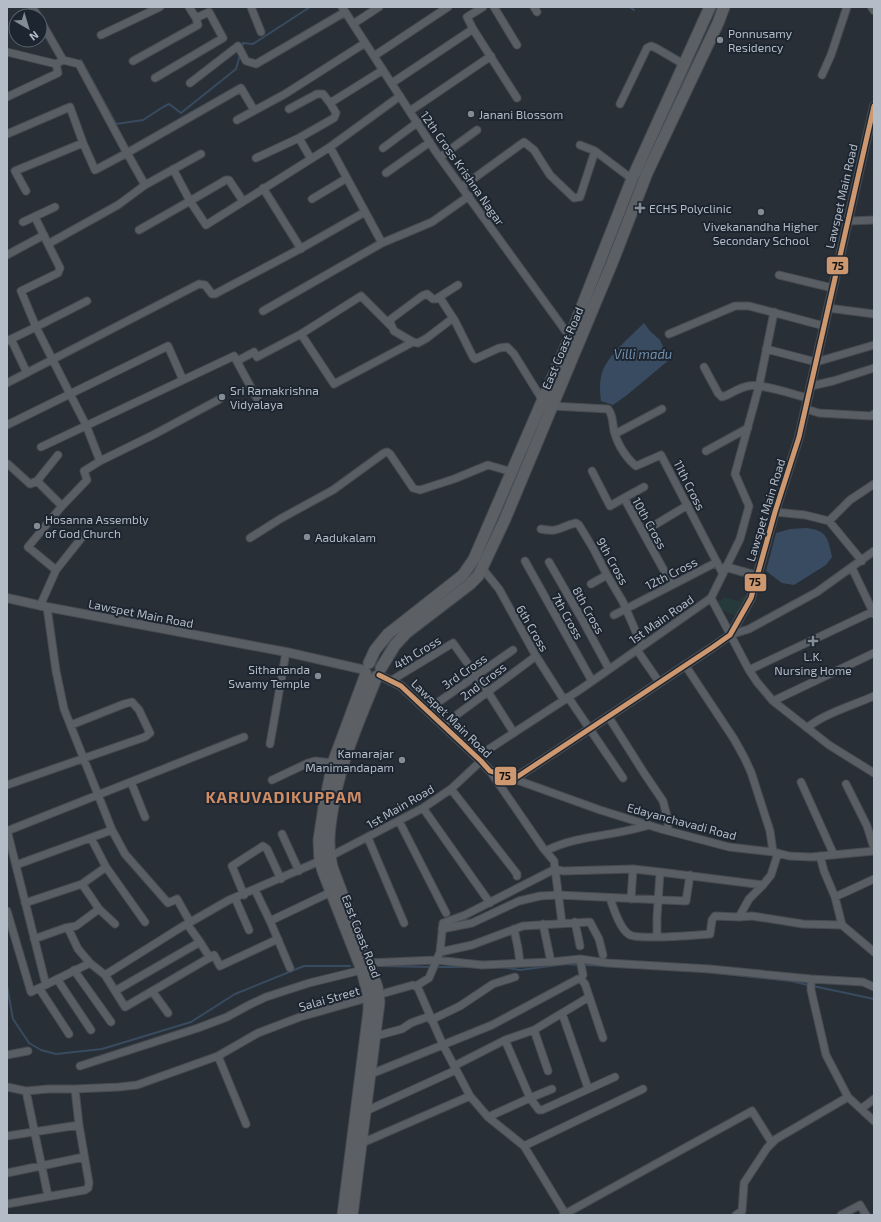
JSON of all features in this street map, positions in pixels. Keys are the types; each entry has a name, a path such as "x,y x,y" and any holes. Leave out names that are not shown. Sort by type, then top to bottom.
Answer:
{"highway":[{"name":"East Coast Road","path":"365,967 331,892 320,840 333,763 373,671 406,633 470,584 478,576 482,568 505,519 548,404 570,337 632,179 710,7"},
{"name":"East Coast Road","path":"325,859 329,828 339,776 373,671 375,650 388,634 463,575 469,567 512,472 548,404 612,263 647,173 718,23 724,7"},
{"name":"East Coast Road","path":"325,859 332,866 379,1012 352,1215"},
{"name":"East Coast Road","path":"343,1215 369,1011 374,996"}],"street":[{"path":"101,35 160,7"},
{"path":"133,60 198,25 196,18 189,7"},
{"path":"251,7 261,32"},
{"path":"353,24 380,7"},
{"path":"374,56 446,7"},
{"path":"483,7 468,17 517,98"},
{"path":"494,7 517,45"},
{"path":"822,75 831,55 848,7"},
{"path":"190,83 238,46 246,61 256,64 344,9"},
{"name":"12th Cross Krishna Nagar","path":"344,9 440,157 570,337"},
{"path":"155,78 222,38 210,10 196,18"},
{"path":"392,83 474,29"},
{"path":"7,97 58,73 60,62 48,37"},
{"path":"237,120 285,94 365,43"},
{"path":"620,104 647,48 652,46 685,65"},
{"path":"8,50 60,62 79,64 145,185"},
{"path":"410,110 491,56"},
{"path":"330,103 383,70"},
{"path":"7,134 70,107 95,170 241,88 254,110"},
{"path":"256,158 299,138 334,118 336,113 323,94 317,94 289,109"},
{"path":"173,169 190,202 206,225 330,147 400,96"},
{"name":"Lawspet Main Road","path":"7,598 286,652 373,671 401,686 481,760 490,771 514,779 730,635 751,598 806,409 873,110"},
{"path":"383,148 418,122"},
{"path":"440,157 477,130"},
{"path":"299,138 311,159"},
{"path":"386,173 430,142"},
{"path":"462,187 524,142 534,150 550,175 562,188 574,198 580,197 595,151"},
{"path":"26,191 15,171 83,143"},
{"path":"580,145 595,151 632,179"},
{"path":"330,147 382,243"},
{"path":"48,244 118,205 145,185 201,154"},
{"path":"312,199 347,178"},
{"path":"139,230 226,180 229,180 243,201"},
{"path":"263,188 301,249"},
{"path":"263,311 382,243 432,222 469,196"},
{"path":"23,222 55,207"},
{"path":"7,383 199,284 205,285 209,292 215,294 301,249 365,212"},
{"path":"35,217 60,270 58,273 21,291 52,360 86,425 100,461"},
{"path":"848,221 874,220"},
{"path":"7,255 44,235"},
{"path":"779,275 833,288"},
{"path":"391,326 391,319 422,296 427,294 433,299 440,298 458,285"},
{"path":"236,361 254,352 257,358 301,334 361,296 391,326 394,331 413,342 418,343 427,338 453,318"},
{"path":"440,298 453,318 475,359 503,346 511,350 548,404"},
{"path":"27,373 9,340 87,301"},
{"path":"669,334 735,306 749,306 824,326"},
{"path":"828,308 874,314"},
{"name":"1st Main Road","path":"104,975 189,923 235,898 325,859 368,838 423,808 451,789 481,760 486,751 566,699 711,598 740,539 749,506 735,474 759,386 774,312"},
{"path":"301,334 334,384 413,342"},
{"path":"766,349 816,362 874,345"},
{"path":"7,425 168,346 183,380"},
{"path":"41,446 234,356 260,404"},
{"path":"704,367 718,393 722,397 750,385 808,398"},
{"path":"811,386 833,382 874,368"},
{"path":"56,570 28,547 62,506 87,480 84,471 100,461 153,435 220,399"},
{"name":"11th Cross","path":"548,404 608,409 611,412 615,434 621,447 636,466 661,455 717,562 725,570"},
{"path":"806,409 827,413 871,416 874,414"},
{"path":"615,434 662,410"},
{"path":"706,451 748,428"},
{"path":"250,538 280,519 333,490 387,452 390,454 413,488 417,490 454,479 488,465 512,472"},
{"path":"8,464 30,484 37,481 58,455"},
{"name":"10th Cross","path":"592,471 610,506 624,498 672,585"},
{"path":"37,481 62,506"},
{"path":"829,520 850,500 874,484"},
{"path":"624,498 644,487"},
{"path":"643,532 688,505"},
{"path":"775,512 805,515 829,520 862,561"},
{"name":"9th Cross","path":"541,529 556,531 576,523 579,525 594,548 607,575 626,608 640,648 659,682"},
{"path":"83,536 56,570 44,606 64,709 112,830 125,854 168,903 177,899 189,923 210,958"},
{"path":"730,635 749,629 817,592 874,551"},
{"name":"7th Cross","path":"525,561 592,681"},
{"name":"8th Cross","path":"549,562 609,669"},
{"name":"12th Cross","path":"614,615 717,562"},
{"name":"6th Cross","path":"482,568 499,589 536,656 623,778"},
{"path":"749,670 874,613 852,568"},
{"path":"725,570 758,576"},
{"path":"591,584 607,575"},
{"path":"711,598 749,670 772,701 841,754 874,773"},
{"name":"4th Cross","path":"392,680 453,643 476,676"},
{"name":"3rd Cross","path":"427,710 513,650"},
{"path":"270,744 286,652"},
{"path":"772,701 874,654"},
{"name":"2nd Cross","path":"443,725 536,656"},
{"path":"685,665 734,739 744,757 751,772 770,831 775,852 771,875 749,899 739,917"},
{"path":"476,676 514,733"},
{"path":"807,728 812,724 874,696"},
{"path":"7,785 145,737 150,733 139,710 132,702 71,725"},
{"path":"608,716 663,801 668,820 668,830"},
{"path":"69,1034 42,986 34,938 7,830 244,737"},
{"path":"272,780 315,761 333,763"},
{"path":"490,771 554,861 562,923"},
{"name":"Edayanchavadi Road","path":"514,779 600,810 729,847 775,852 789,856 810,857 874,851"},
{"path":"131,782 145,816"},
{"path":"800,782 834,855"},
{"path":"846,784 871,825 874,848"},
{"path":"451,789 517,874 517,876"},
{"path":"423,808 490,903"},
{"path":"399,821 446,913"},
{"path":"546,851 567,843 633,830 649,825"},
{"path":"16,865 112,830"},
{"path":"282,834 299,870"},
{"path":"91,838 106,867 145,922"},
{"path":"368,838 404,923"},
{"path":"244,894 232,866 263,846 267,849 281,879"},
{"path":"820,856 835,897 842,925 874,952"},
{"path":"25,903 82,884 106,867"},
{"path":"763,885 633,869 563,871 555,869 490,903 465,915 443,923 440,952 429,978 416,986 443,1045 470,1096 488,1117 524,1146 565,1215 752,1111 772,1143"},
{"path":"631,899 633,869"},
{"path":"657,937 660,872"},
{"path":"442,929 472,923 519,901 540,896 558,895 686,901 690,875"},
{"path":"835,897 874,879"},
{"path":"82,884 99,909 115,924"},
{"path":"255,890 290,968"},
{"path":"270,921 331,892"},
{"path":"235,898 249,930"},
{"path":"610,898 620,923 626,932 631,936 657,937 710,934 712,920 715,916 752,916 803,924 842,925"},
{"path":"34,938 76,926 99,909"},
{"path":"7,911 31,992 90,962"},
{"path":"575,922 580,946"},
{"path":"440,952 472,945 523,926 590,922 599,939 603,955"},
{"path":"543,924 551,962"},
{"path":"68,928 78,949 104,975 124,1007 214,955 220,966 278,940"},
{"path":"514,930 520,963"},
{"path":"115,991 200,942"},
{"path":"80,1066 198,1028 227,1017 266,997 365,967 435,962 482,965 551,962 580,959 607,963 710,969 811,979 863,982 874,986"},
{"path":"580,959 583,976 581,979"},
{"path":"74,970 111,1022"},
{"path":"376,1036 402,1029 411,1023 430,1018 460,1006 493,984 515,977"},
{"path":"57,979 91,1030"},
{"path":"581,979 585,984 603,1038"},
{"path":"371,1074 492,1025 573,980 581,979"},
{"path":"811,979 811,990 826,1055 848,1097 874,1121"},
{"name":"Salai Street","path":"7,1087 26,1091 48,1089 74,1090 137,1085 218,1056 265,1030 300,1017 413,985 416,986"},
{"path":"152,991 168,1013"},
{"path":"366,1111 455,1068 505,1040 534,1030 589,997"},
{"path":"562,1014 588,1088"},
{"path":"534,1030 548,1071"},
{"path":"505,1040 530,1098 536,1108 542,1110 615,1077"},
{"path":"7,1055 28,1051"},
{"path":"218,1056 246,1124"},
{"path":"488,1117 552,1089"},
{"path":"524,1146 643,1089"},
{"path":"7,1204 85,1190 88,1188 89,1183 74,1090"},
{"path":"26,1091 48,1196"},
{"path":"362,1143 470,1096"},
{"path":"740,1214 744,1183 767,1148 776,1139 848,1097"},
{"path":"861,1110 874,1099"},
{"path":"7,1136 79,1125"},
{"path":"7,1173 84,1157"},
{"path":"840,1215 860,1205 866,1215"}],"shaded area":[{"path":"747,595 737,617 716,607 716,603 725,597 738,601"}],"water":[{"name":"Villi madu","path":"644,323 660,340 669,360 613,405 601,401 600,380 605,367 620,346"},
{"path":"806,528 818,531 825,536 828,540 832,557 826,565 794,585 782,583 766,571 776,533 790,529"}],"waterway":[{"path":"242,49 243,43 253,44 310,7"},
{"path":"630,7 634,10"},
{"path":"81,60 116,124 143,120 169,104 181,113 236,69 240,55"},
{"path":"502,967 520,970 566,964 579,965"},
{"path":"584,965 607,966"},
{"path":"7,986 13,1019 29,1043 41,1050 56,1054 102,1049 191,1022 235,994 304,966 350,966"},
{"path":"378,966 432,967"},
{"path":"436,967 466,967"},
{"path":"706,972 791,981 808,985"},
{"path":"813,986 874,999"}],"transit line":[{"name":"75","path":"379,675 401,686 490,771 514,779 730,635 751,598 775,512 799,437 874,106"}],"place":[{"name":"Ponnusamy Residency","path":"720,40"},
{"name":"Janani Blossom","path":"471,114"},
{"name":"ECHS Polyclinic","path":"640,208"},
{"name":"Vivekanandha Higher Secondary School","path":"761,212"},
{"name":"Sri Ramakrishna Vidyalaya","path":"222,397"},
{"name":"Hosanna Assembly of God Church","path":"37,526"},
{"name":"Aadukalam","path":"307,537"},
{"name":"L.K. Nursing Home","path":"813,641"},
{"name":"Sithananda Swamy Temple","path":"318,676"},
{"name":"Kamarajar Manimandapam","path":"402,760"}],"district":[{"name":"KARUVADIKUPPAM","path":"284,796"}]}
